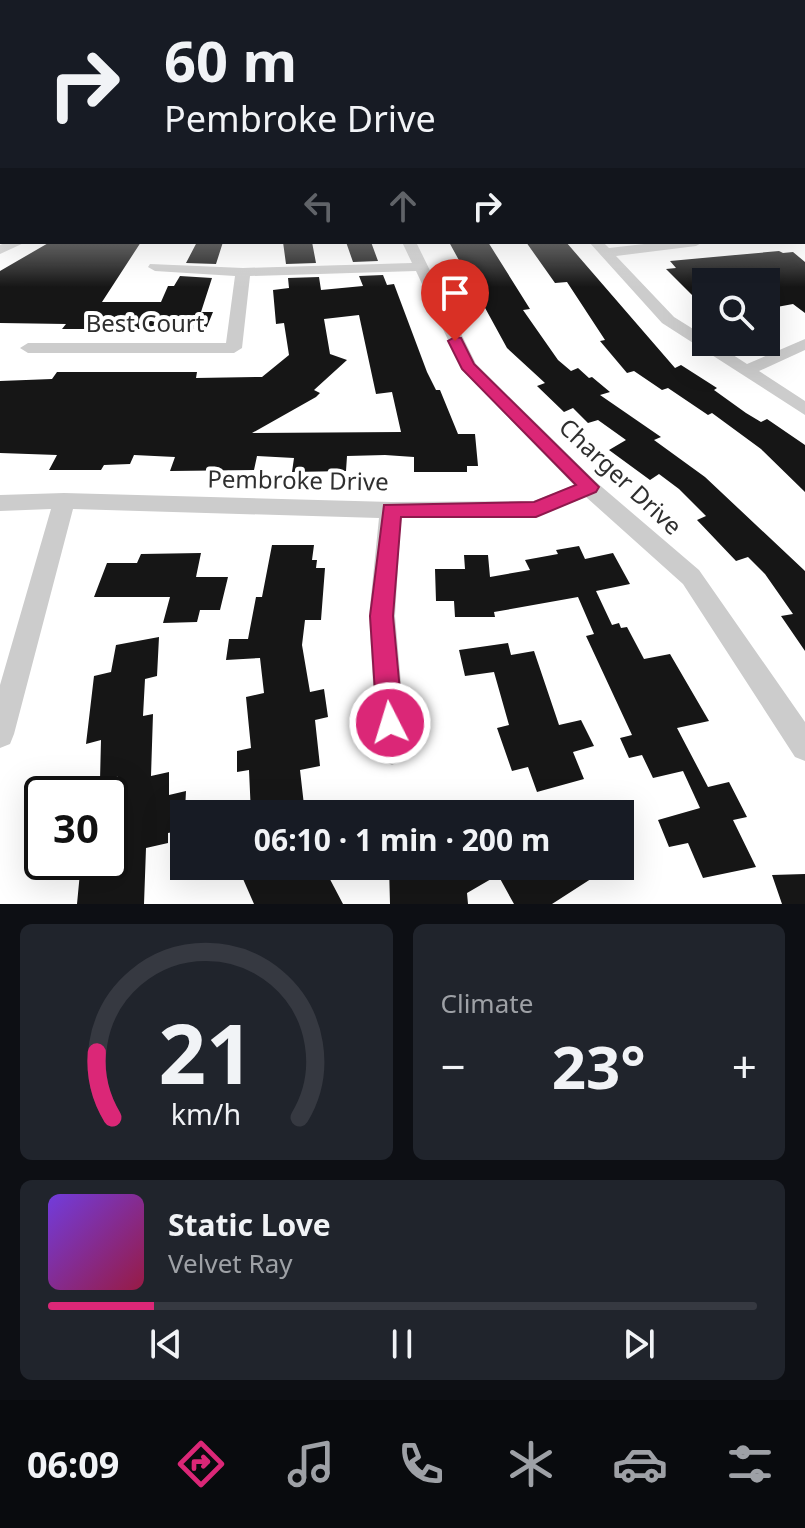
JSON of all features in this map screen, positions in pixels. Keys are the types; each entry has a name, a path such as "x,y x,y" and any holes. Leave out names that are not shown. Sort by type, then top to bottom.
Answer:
{"street":[{"name":"Charger Drive","path":"410,244 468,366 589,487 691,577 805,747"},
{"path":"600,248 664,244"},
{"path":"600,248 668,320 805,409"},
{"path":"155,267 243,272 419,267"},
{"name":"Best Court","path":"28,348 234,348 243,272"},
{"path":"746,371 805,344"},
{"name":"Pembroke Drive","path":"0,503 64,501 391,510 536,509 589,487"},
{"path":"0,734 64,501"},
{"path":"391,510 382,616 392,750"}],"building":[{"path":"47,244 140,244 102,302 161,302 168,286 174,286 180,276 212,278 201,312 213,312 206,329 62,329 66,324 0,323 0,271"},
{"path":"196,244 222,244 216,264 186,263"},
{"path":"283,244 312,244 316,263 286,264"},
{"path":"347,244 372,244 378,261 353,262"},
{"path":"450,244 489,244 530,309 523,310 558,360 571,371 578,368 610,392 600,395 661,437 654,440 705,477 805,571 805,651 781,616 793,614 765,574 748,557 736,561 697,520 706,516 679,489 659,474 650,480 609,450 626,440 598,420 588,423 573,408 564,412 537,386 545,383 507,348"},
{"path":"527,244 568,244 675,368 681,365 717,388 714,390 746,413 761,422 767,419 805,445 805,492 761,449 712,413 708,415 668,388 662,390 634,371 627,373 600,341 605,340 567,282 555,283"},
{"path":"793,252 805,262 805,313 793,304 780,306 780,268 692,268 692,295 666,269 676,268 670,261"},
{"path":"383,275 387,285 394,284 427,372 436,390 440,390 458,434 475,434 478,466 467,466 467,472 414,472 414,457 347,456 346,471 292,472 294,458 257,456 254,470 170,471 175,457 134,455 130,464 104,465 101,470 49,470 57,455 0,453 0,381 52,379 57,372 197,372 196,378 262,377 289,355 284,323 276,324 273,290 289,288 288,278 319,277 321,290 363,286 359,276","holes":["359,315 376,394 392,392 401,432 252,433 316,397 320,393 314,390 347,360 330,354 324,319"]},
{"path":"272,545 314,545 312,560 317,560 316,568 325,568 321,620 305,620 302,645 310,692 324,689 328,717 315,720 320,766 300,770 303,800 250,800 249,770 237,772 237,751 251,748 246,697 264,693 260,658 226,660 229,639 248,639 256,597 262,597"},
{"path":"579,546 585,559 613,553 630,584 596,591 612,625 619,623 621,628 627,627 644,659 670,654 709,721 677,728 708,787 729,782 747,817 733,820 756,867 703,878 688,843 669,847 658,820 700,808 683,771 653,778 642,755 629,758 620,738 632,735 586,636 594,634 578,597 494,612 495,617 455,617 454,601 436,601 435,569 465,569 464,555 488,555 490,577 530,570 525,560 558,554 556,550"},
{"path":"201,553 196,577 228,577 220,610 200,610 197,622 163,623 170,597 94,597 107,563 137,563 141,554"},
{"path":"159,637 157,676 145,679 143,716 153,714 151,776 169,772 169,795 186,791 186,800 170,800 168,843 146,848 144,904 77,904 79,880 128,880 128,776 100,776 101,740 86,744 94,676 111,672 116,645"},
{"path":"508,643 511,655 534,651 559,725 581,720 594,746 573,752 584,779 537,792 528,767 512,771 497,728 509,725 494,672 465,676 459,650"},
{"path":"805,874 805,904 782,904 772,875"},
{"path":"244,880 330,880 343,904 254,904"},
{"path":"389,880 489,880 467,893 468,904 390,904"},
{"path":"501,880 589,880 552,904 514,904"}],"route":[{"path":"390,723 382,616 391,510 536,509 589,487 468,366 455,341"}]}
